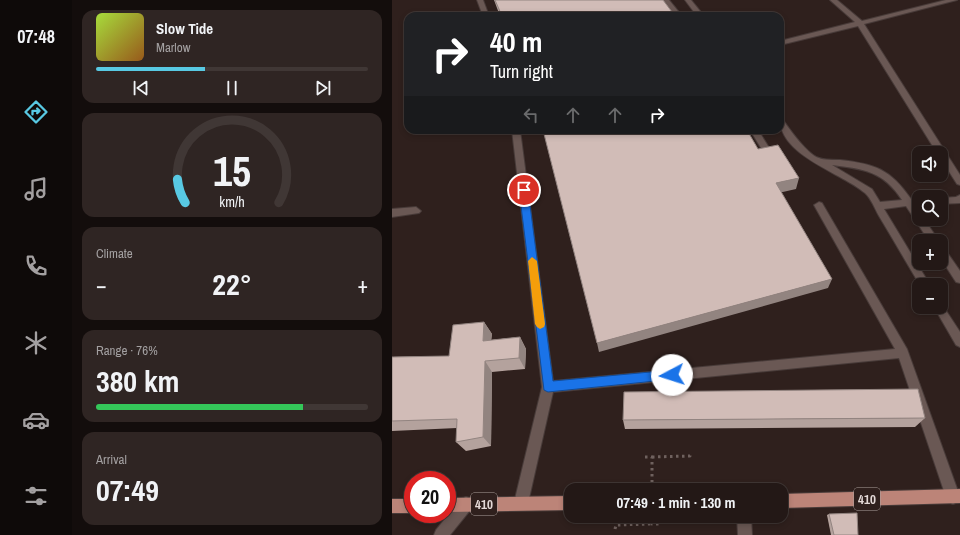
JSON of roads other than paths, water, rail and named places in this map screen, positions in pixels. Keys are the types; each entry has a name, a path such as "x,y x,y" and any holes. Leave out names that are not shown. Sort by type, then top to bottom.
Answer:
{"main road":[{"name":"410","path":"788,501 957,496"},
{"name":"410","path":"456,505 564,503"},
{"path":"392,506 404,506"}],"street":[{"path":"480,0 484,12"},
{"path":"666,0 676,12"},
{"path":"688,0 698,12"},
{"path":"833,0 860,23 960,182"},
{"path":"784,42 954,0"},
{"path":"784,128 796,144 815,160 849,178 869,191 921,278"},
{"path":"516,134 548,387 521,503"},
{"path":"756,134 769,154"},
{"path":"815,160 870,168 883,174 894,182 912,209"},
{"path":"948,200 959,200 960,198"},
{"path":"878,206 912,202"},
{"path":"819,205 903,353 957,496"},
{"path":"392,213 416,211"},
{"path":"948,261 960,279"},
{"path":"943,314 960,342"},
{"path":"548,387 903,353"},
{"path":"441,535 466,504"},
{"path":"744,523 745,535"}]}
